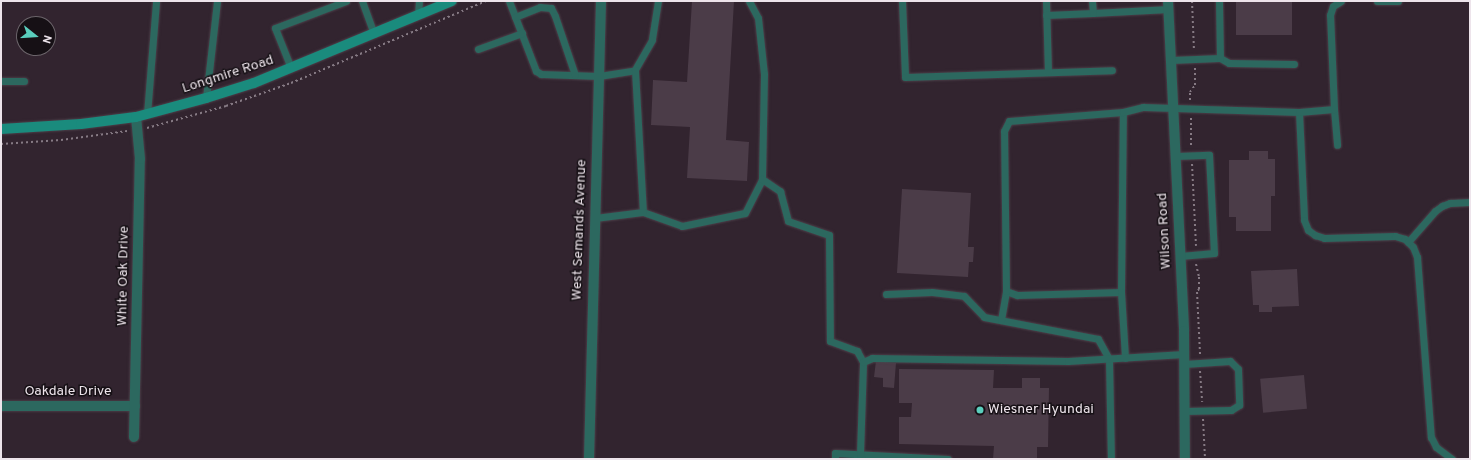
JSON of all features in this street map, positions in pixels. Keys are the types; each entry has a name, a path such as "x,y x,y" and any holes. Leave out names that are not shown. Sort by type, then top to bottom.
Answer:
{"main road":[{"name":"Longmire Road","path":"1,129 74,124 136,117 206,98 254,83 452,1"}],"street":[{"name":"West Semands Avenue","path":"589,459 600,1"},
{"name":"Wilson Road","path":"1169,5 1184,359 1186,459"},
{"name":"White Oak Drive","path":"134,437 140,159 136,117"},
{"name":"Oakdale Drive","path":"1,406 135,406"}],"lane":[{"path":"147,114 156,1"},
{"path":"206,98 217,1"},
{"path":"291,68 275,28 346,1"},
{"path":"362,1 374,34"},
{"path":"418,15 419,1"},
{"path":"509,1 536,71 546,74 599,76 634,70"},
{"path":"643,212 634,70 652,40 658,1"},
{"path":"595,218 643,212 682,226 745,213 762,179 764,74 758,18 749,1"},
{"path":"902,1 905,77 1112,70"},
{"path":"1046,1 1048,72"},
{"path":"1092,1 1093,13"},
{"path":"1219,1 1220,58"},
{"path":"1337,145 1330,15 1333,6 1341,1"},
{"path":"1377,1 1398,1"},
{"path":"1046,15 1093,13 1169,5"},
{"path":"516,17 540,8 551,8 575,75"},
{"path":"478,50 522,33"},
{"path":"1171,60 1220,58 1229,63 1294,64"},
{"path":"1,81 24,82"},
{"path":"1001,320 1006,290 1004,131 1009,120 1123,112 1143,107 1299,112 1334,109"},
{"path":"1123,112 1121,292 1125,358"},
{"path":"1299,112 1304,220 1308,230 1315,235 1324,238 1386,235 1395,236 1408,242 1413,247 1417,257 1431,437 1436,447 1452,459"},
{"path":"1176,156 1210,155 1214,245 1214,253 1180,256"},
{"path":"762,179 780,191 788,221 829,235 830,342 856,351 863,362 861,457"},
{"path":"1408,242 1435,211 1442,206 1450,203 1470,202"},
{"path":"1006,290 1017,295 1121,292"},
{"path":"886,294 932,292 964,296 984,316 1098,339 1109,359 1111,459"},
{"path":"863,362 872,358 1060,361 1125,358 1184,359 1200,363 1230,361 1238,368 1239,405 1230,410 1185,411"},
{"path":"835,459 835,453 861,457 948,459"}],"path":[{"path":"1192,1 1195,85 1190,92 1190,108 1196,255 1199,277 1199,289 1197,292 1205,459"}],"building":[{"path":"692,1 734,1 726,140 749,142 747,181 687,178 690,127 651,125 653,80 687,82"},
{"path":"1236,1 1292,1 1292,35 1236,35"},
{"path":"1249,151 1268,151 1268,159 1275,159 1275,196 1271,196 1271,231 1236,231 1236,217 1229,217 1229,160 1249,160"},
{"path":"902,189 971,193 968,247 974,247 973,262 969,262 968,277 897,273"},
{"path":"1297,269 1299,306 1272,307 1272,312 1259,312 1259,305 1253,305 1251,271"},
{"path":"876,361 896,363 894,388 883,387 883,378 874,377"},
{"name":"Wiesner Hyundai","path":"899,369 994,370 993,388 1022,388 1022,378 1040,378 1040,388 1049,388 1048,447 1037,447 1037,459 993,459 994,446 899,444 899,417 911,417 912,403 899,403"},
{"path":"1304,375 1307,409 1263,413 1260,379"}],"place":[{"name":"Wiesner Hyundai","path":"980,410"}]}
